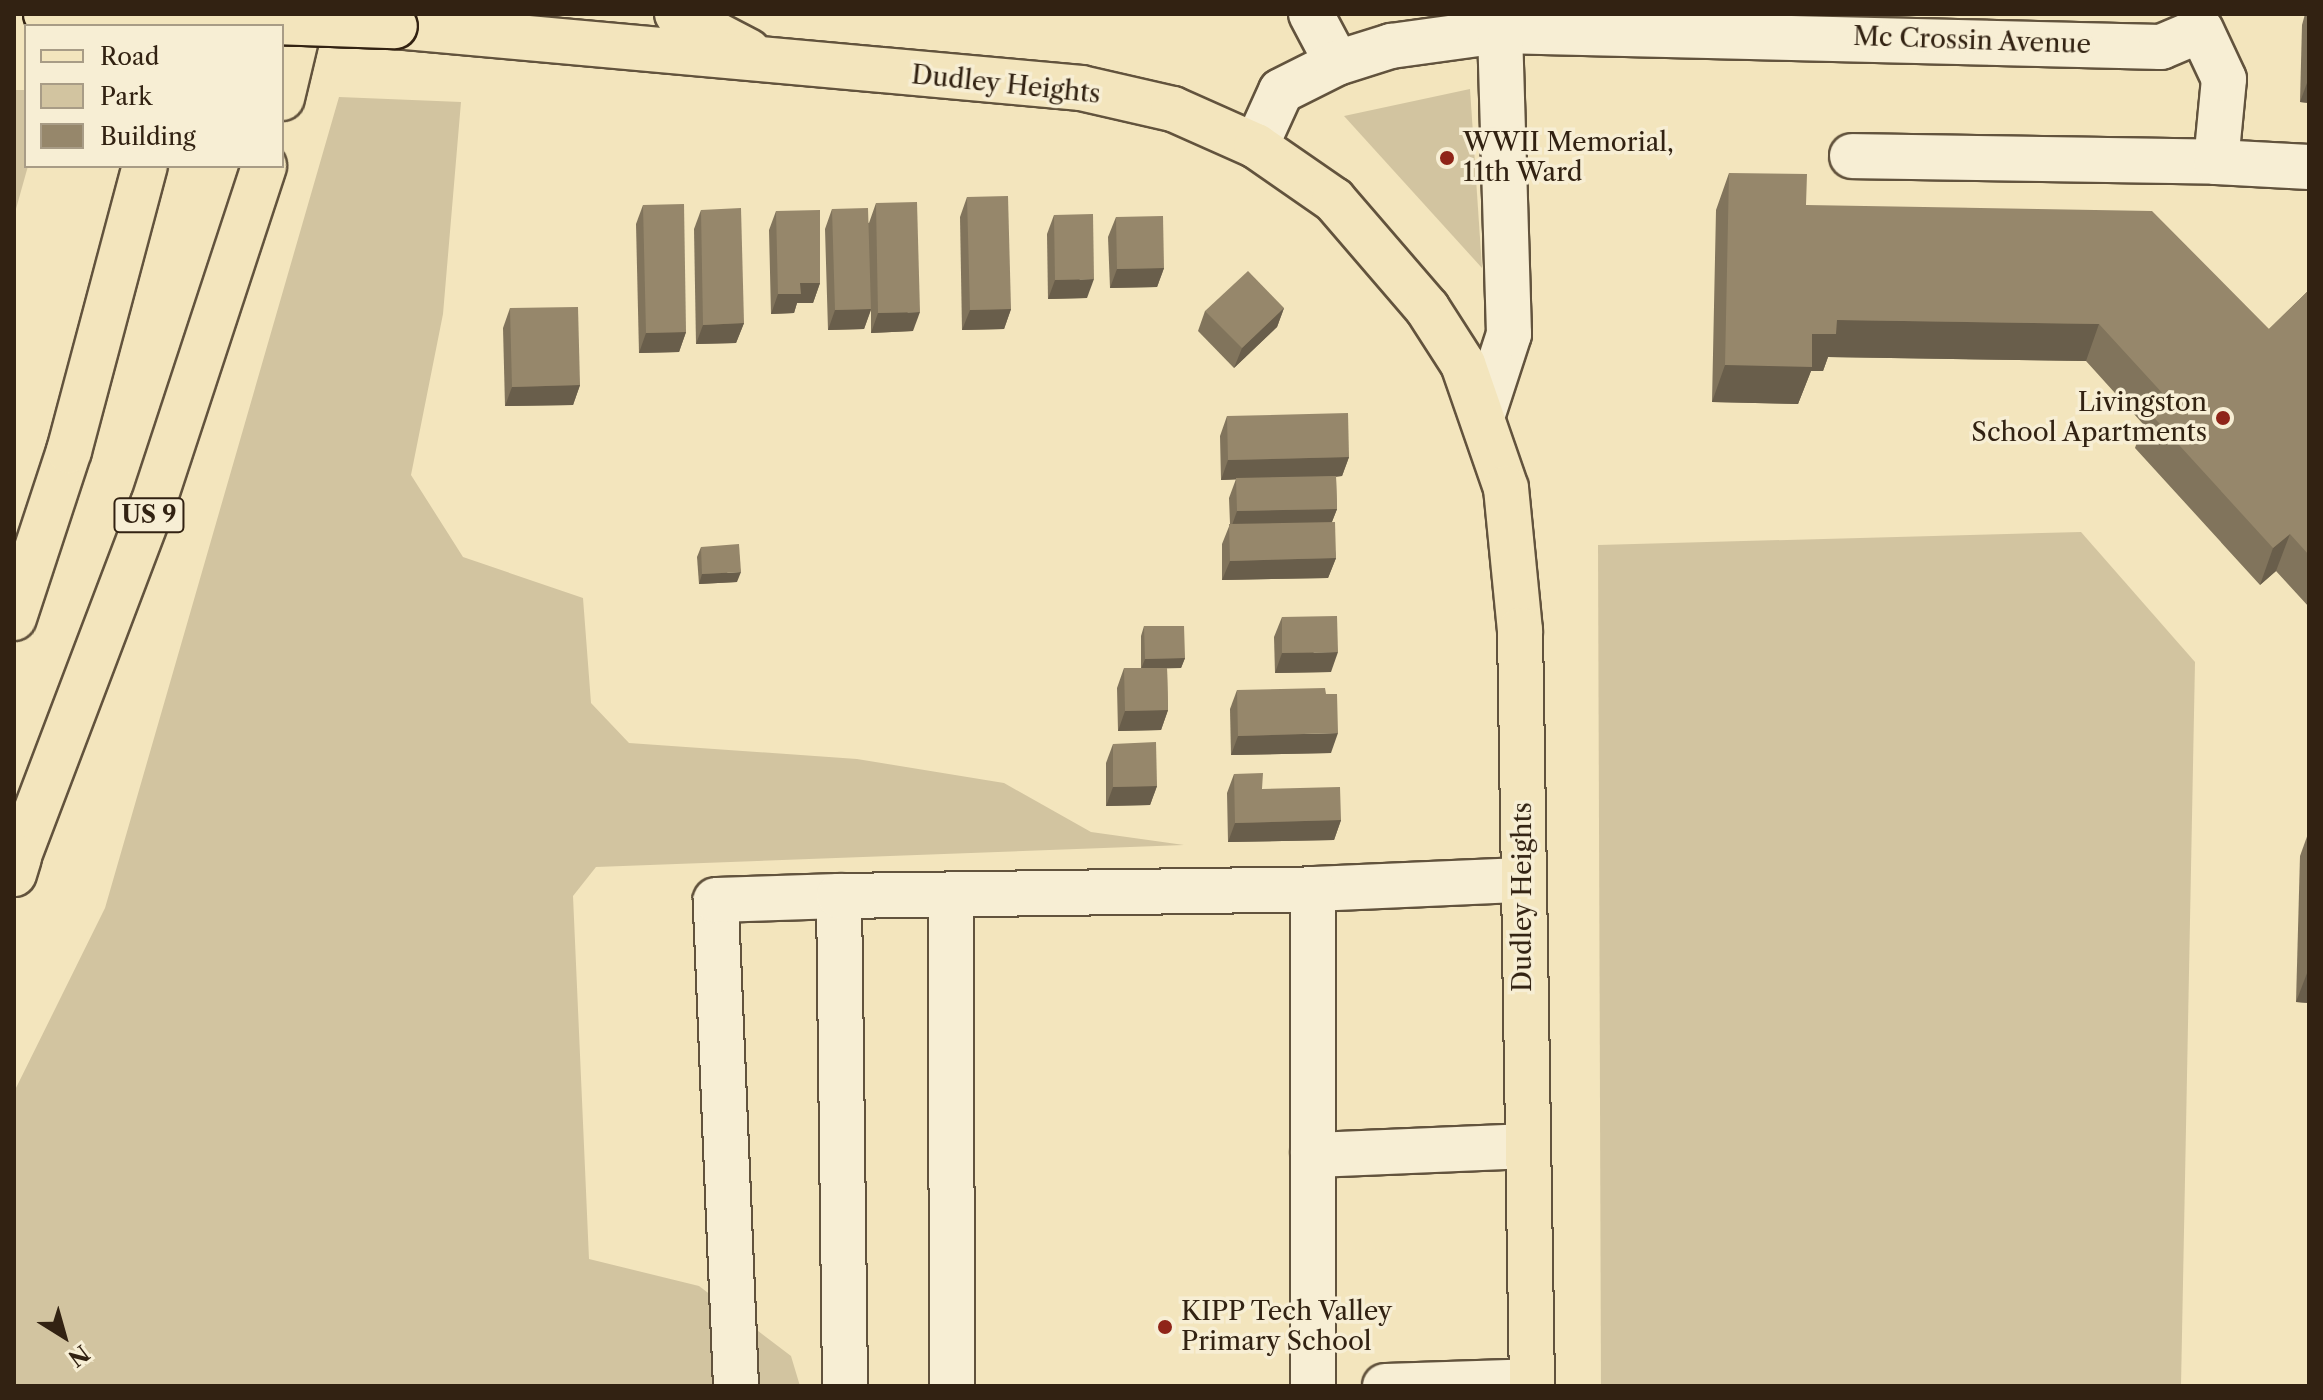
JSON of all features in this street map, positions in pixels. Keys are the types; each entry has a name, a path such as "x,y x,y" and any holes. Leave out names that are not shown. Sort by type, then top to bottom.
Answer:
{"main road":[{"name":"Dudley Heights","path":"43,14 395,26 463,22 776,64 1081,88 1173,109 1256,146 1334,200 1434,319 1463,364 1484,411 1506,488 1520,630 1525,1146 1532,1384"},
{"path":"284,90 302,14"},
{"path":"677,14 776,64"},
{"path":"14,618 69,451 144,168"},
{"name":"US 9","path":"16,867 153,504 263,168"}],"street":[{"path":"1311,14 1337,63"},
{"path":"2206,22 2224,79 2216,162"},
{"name":"Mc Crossin Avenue","path":"1256,146 1281,91 1337,63 1391,46 1500,31 2161,47 2206,22"},
{"path":"1484,411 1509,334 1500,31"},
{"path":"1852,156 2216,162 2309,167"},
{"path":"736,1386 716,900 1313,889 1523,880"},
{"path":"1313,889 1313,1386"},
{"path":"951,895 952,1386"},
{"path":"839,896 845,1386"},
{"path":"1313,1155 1525,1146"},
{"path":"1385,1386 1532,1384"}],"green space":[{"path":"1470,89 1482,268 1344,116"},
{"path":"14,90 24,90 24,168 27,168 14,216"},
{"path":"339,97 461,102 443,314 411,475 463,557 583,598 591,703 629,743 857,759 1004,783 1091,832 1184,845 596,867 573,896 589,1259 699,1286 791,1356 800,1386 14,1386 14,1092 105,908"},
{"path":"2081,532 2195,662 2181,1386 1601,1386 1598,545"}],"building":[{"path":"2308,14 2309,83 2307,83"},
{"name":"Livingston School Apartments","path":"1729,173 1807,174 1806,205 2152,211 2269,329 2309,290 2309,555 2290,534 2273,548 2148,411 2165,396 2099,324 1837,320 1836,334 1812,334 1812,367 1725,365"},
{"path":"1008,196 1011,309 970,310 967,197"},
{"path":"917,202 920,312 878,313 876,203"},
{"path":"684,204 686,332 646,333 643,205"},
{"path":"741,208 744,323 703,325 701,210"},
{"path":"868,208 871,309 835,310 832,209"},
{"path":"820,210 820,283 800,283 801,294 778,294 776,211"},
{"path":"1093,214 1094,279 1055,280 1054,215"},
{"path":"1163,216 1164,268 1117,269 1116,217"},
{"path":"1248,271 1284,308 1242,348 1205,311"},
{"path":"578,307 580,385 512,387 510,308"},
{"path":"1348,413 1349,457 1228,460 1227,416"},
{"path":"1336,476 1337,509 1237,511 1236,478"},
{"path":"1335,522 1336,558 1230,561 1229,524"},
{"path":"739,544 741,572 702,574 701,547"},
{"path":"1337,616 1338,652 1282,653 1282,617"},
{"path":"1144,626 1184,626 1185,658 1145,659"},
{"path":"1124,668 1167,668 1168,710 1125,711"},
{"path":"1325,688 1326,694 1337,694 1338,733 1238,736 1237,690"},
{"path":"1156,742 1157,786 1113,787 1113,744"},
{"path":"1263,773 1262,789 1340,787 1341,820 1235,823 1234,774"}],"place":[{"name":"WWII Memorial, 11th Ward","path":"1447,158"},
{"name":"Livingston School Apartments","path":"2223,418"},
{"name":"KIPP Tech Valley Primary School","path":"1165,1327"}]}
